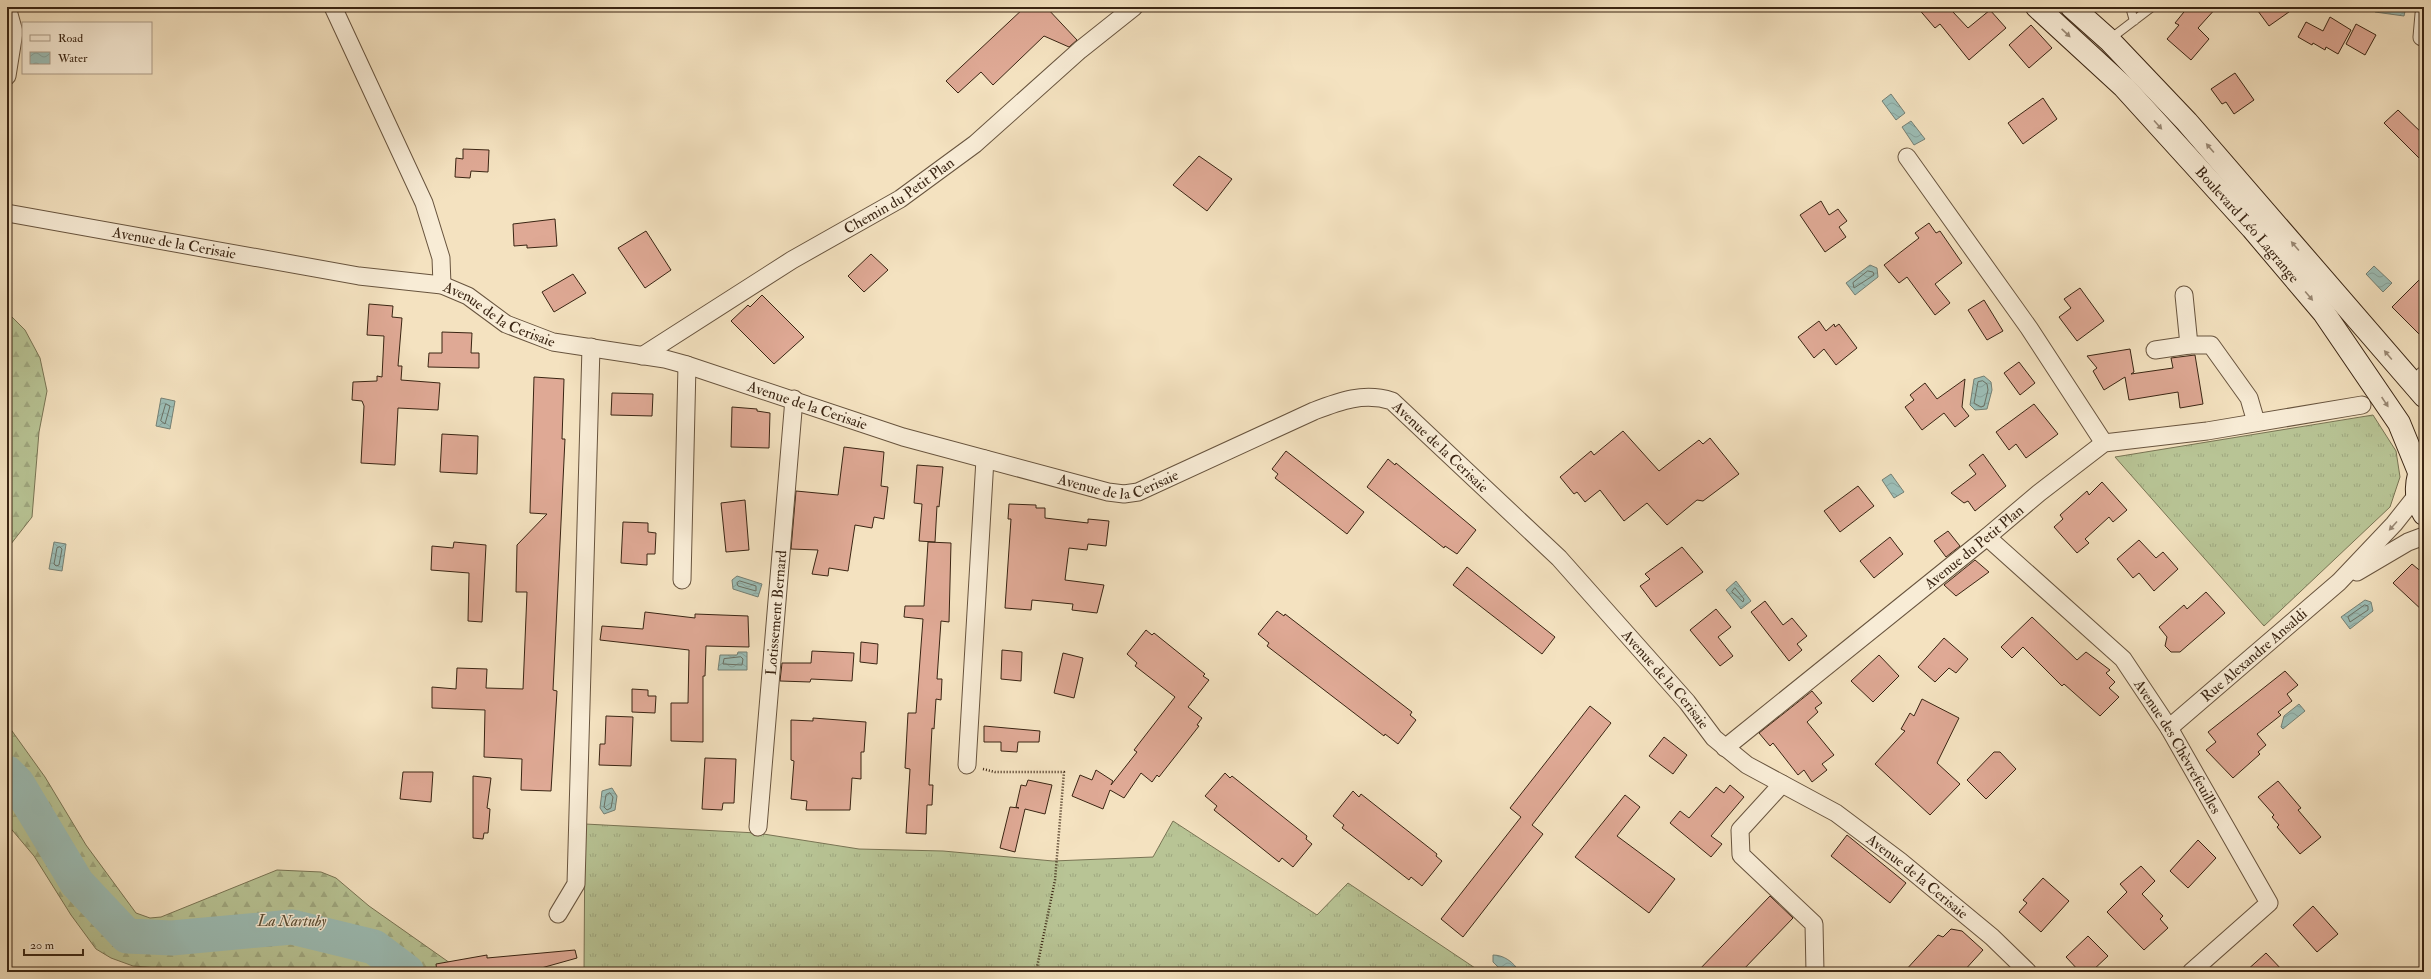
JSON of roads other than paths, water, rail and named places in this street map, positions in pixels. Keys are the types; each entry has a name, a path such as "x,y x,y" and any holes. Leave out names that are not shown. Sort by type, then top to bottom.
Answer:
{"main road":[{"name":"Boulevard Léo Lagrange","path":"2037,7 2124,87 2252,228 2324,313 2399,423 2422,468"},
{"name":"Boulevard Léo Lagrange","path":"2072,7 2109,40 2187,122 2420,386"},
{"path":"2420,505 2422,468"}],"street":[{"path":"7,7 14,32 7,76"},
{"path":"333,7 424,203 441,258 442,285"},
{"name":"Chemin du Petit Plan","path":"642,356 792,260 900,199 975,144 1080,50 1134,7"},
{"path":"2424,14 2422,37 2424,38"},
{"path":"1907,157 2029,328 2104,443 2207,431 2362,405"},
{"name":"Avenue de la Cerisaie","path":"7,213 359,276 442,285 468,296 506,324 553,342 591,347 687,365 794,399 903,437 1108,492 1124,494 1138,492 1314,411 1343,400 1378,396 1392,401 1559,558 1687,702 1714,738 1725,748 1747,765 1836,813 1900,861 1992,937 2028,972"},
{"path":"2184,295 2189,345"},
{"path":"2155,350 2189,345 2211,345 2249,398 2256,422"},
{"path":"558,914 576,884 591,347"},
{"path":"682,580 687,365"},
{"name":"Lotissement Bernard","path":"758,827 794,399"},
{"name":"Avenue du Petit Plan","path":"1725,748 1987,537 2039,492 2104,443"},
{"path":"967,765 985,459"},
{"name":"Rue Alexandre Ansaldi","path":"2169,728 2339,582 2394,524 2420,505"},
{"name":"Rue Alexandre Ansaldi","path":"2339,582 2408,542 2424,536"},
{"name":"Avenue des Chèvrefeuilles","path":"1987,537 2123,659 2169,728 2269,903 2190,972"},
{"path":"1782,784 1740,830 1741,855 1814,924 1815,972"}],"lane":[{"path":"2130,7 2134,21"},
{"path":"2109,40 2152,7"}],"water":[{"path":"2373,7 2406,7 2404,16 2375,12"},
{"path":"1891,94 1905,113 1896,120 1882,101"},
{"path":"1911,121 1925,139 1914,145 1902,127"},
{"path":"1870,265 1877,268 1878,277 1855,295 1846,283"},
{"path":"2374,266 2392,283 2383,292 2366,274"},
{"path":"1984,376 1991,382 1992,390 1987,409 1975,410 1970,405 1974,379"},
{"path":"161,398 175,401 170,429 156,426"},
{"path":"1891,474 1904,492 1894,498 1882,480"},
{"path":"54,542 66,544 62,571 49,569"},
{"path":"737,576 762,584 758,597 733,589 732,580"},
{"path":"1736,581 1751,601 1741,609 1726,590"},
{"path":"2365,600 2371,602 2373,611 2350,629 2341,617"},
{"path":"738,652 747,652 747,670 718,670 720,655 737,655"},
{"path":"2299,704 2305,711 2283,729 2281,727 2284,716"},
{"path":"612,788 617,796 615,810 604,814 600,808 602,791"},
{"path":"1493,955 1501,956 1508,960 1519,971 1503,972 1493,962"}],"waterway":[{"name":"La Nartuby","path":"7,773 17,783 77,883 127,936 172,938 292,927 374,947 407,972"}]}
